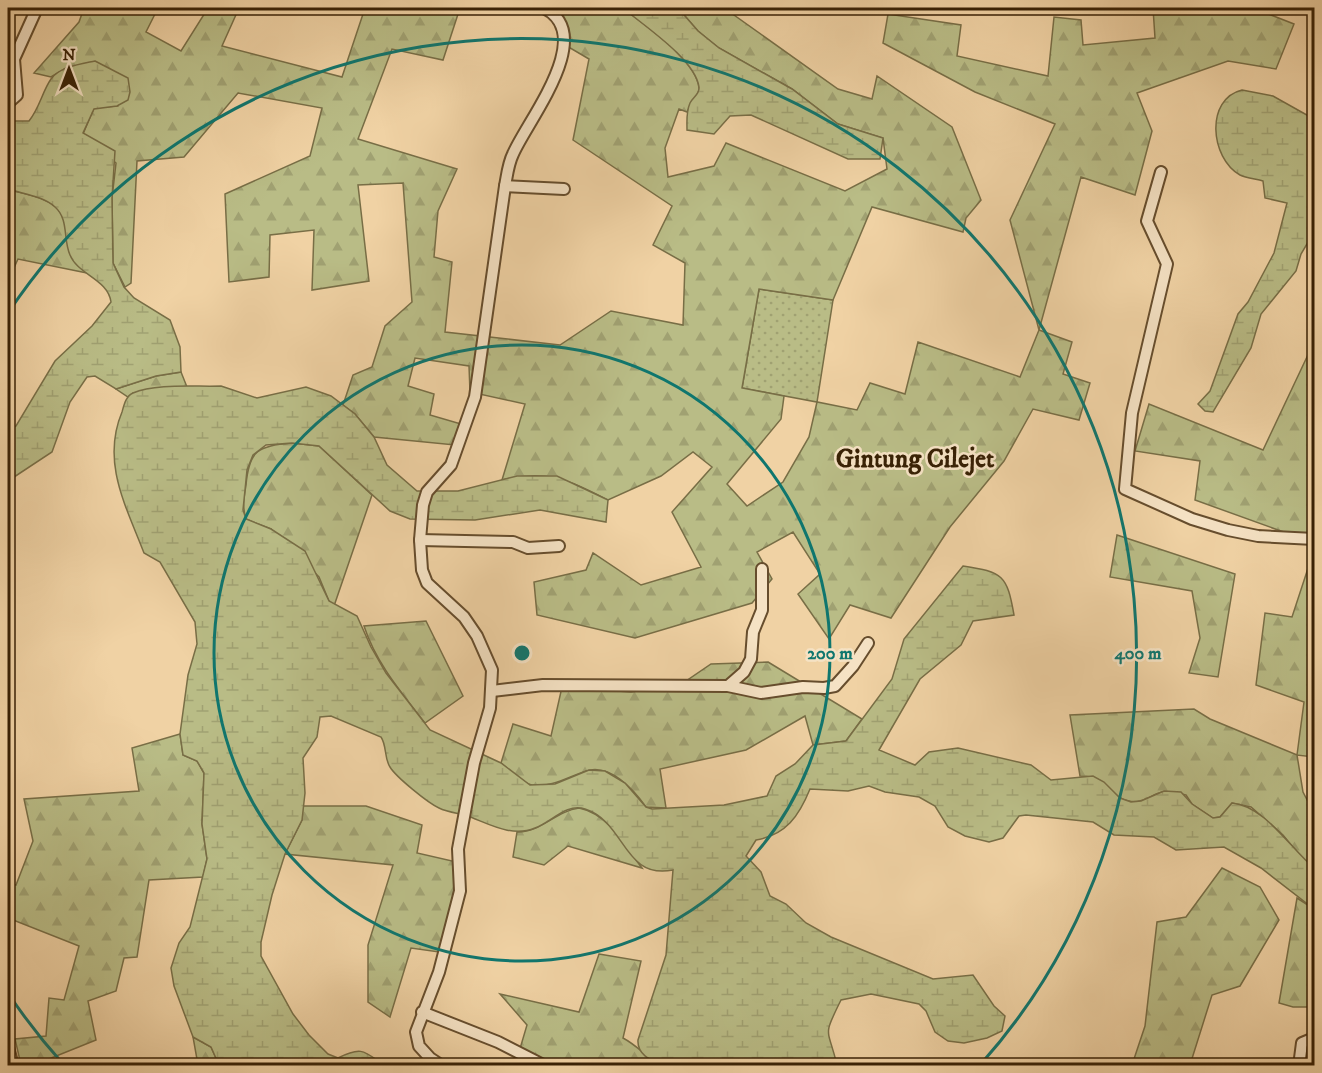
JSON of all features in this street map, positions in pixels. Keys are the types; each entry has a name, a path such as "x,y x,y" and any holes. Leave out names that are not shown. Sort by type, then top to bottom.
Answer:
{"street":[{"path":"8,103 17,95 15,59 37,8"},
{"path":"442,1065 430,1058 419,1046 416,1032 439,972 460,891 458,849 492,691 492,670 477,636 464,617 427,583 422,570 420,540 423,505 427,492 451,465 475,397 505,186 512,154 543,103 563,53 561,23 552,12 544,8"},
{"path":"1161,172 1147,221 1167,264 1132,413 1125,489 1192,519 1228,530 1258,536 1314,539"},
{"path":"505,186 564,189"},
{"path":"420,540 513,542 528,548 560,546"},
{"path":"728,686 744,672 751,659 753,632 762,610 762,569"},
{"path":"492,691 543,685 728,686 761,693 835,686 853,666 868,643"},
{"path":"422,1012 498,1042 545,1065"},
{"path":"1299,1065 1302,1043 1314,1038"},
{"path":"8,1047 13,1065"}],"green space":[{"path":"84,8 158,8 146,32 181,51 208,8 239,8 222,46 342,77 365,8 460,8 443,60 392,49 358,139 457,169 438,211 434,257 452,262 445,332 560,345 611,311 683,325 685,263 653,245 672,206 573,140 589,59 565,45 549,8 623,8 668,44 689,66 696,77 699,90 687,112 679,109 665,148 668,177 714,166 726,143 845,191 887,169 883,138 838,124 792,89 719,48 698,31 678,8 724,8 838,89 872,99 877,76 952,127 981,200 966,218 963,232 872,207 833,300 759,289 742,388 784,396 781,419 727,484 747,506 783,482 809,437 817,402 857,410 870,383 905,394 918,342 1020,377 1039,330 1072,342 1063,374 1090,383 1079,420 1033,409 1004,461 950,527 891,618 850,605 829,639 798,594 820,574 793,532 757,552 772,579 752,603 635,638 537,615 534,582 586,570 593,553 641,585 701,567 672,512 712,467 693,452 661,476 608,500 557,478 532,476 502,480 525,404 470,392 469,366 415,358 408,386 434,394 430,415 461,424 455,445 374,437 355,414 343,405 353,375 372,367 385,326 412,302 403,183 358,185 369,281 312,290 314,230 270,235 269,277 229,282 225,194 310,156 322,108 238,93 184,157 137,161 131,283 125,287 113,263 112,198 116,163 83,134 94,108 117,106 66,68 51,77 34,73 79,22"},
{"path":"623,8 678,8 698,31 719,48 792,89 838,124 883,138 880,159 848,159 751,115 730,116 714,134 687,130 689,106 699,89 695,76 679,54"},
{"path":"1153,8 1253,8 1294,24 1276,69 1228,61 1137,93 1152,131 1135,195 1081,177 1039,330 1010,220 1055,124 975,92 883,43 888,14 961,25 957,56 1048,76 1054,17 1081,20 1083,45 1155,38"},
{"path":"95,61 128,78 130,92 128,100 117,106 94,109 83,133 115,151 112,198 113,263 124,287 134,298 170,320 180,347 181,372 156,376 116,389 95,376 87,377 70,402 52,452 8,481 8,431 16,426 55,361 92,326 111,302 109,294 99,282 74,262 68,249 62,217 55,207 39,198 8,189 8,121 29,121 55,75 71,67"},
{"path":"1242,90 1273,96 1314,119 1314,232 1301,254 1296,271 1261,314 1251,348 1213,412 1205,411 1198,404 1210,391 1238,314 1248,302 1274,253 1287,203 1265,198 1263,181 1240,175 1222,156 1216,130 1217,116 1222,105 1230,96"},
{"path":"8,189 39,198 56,207 64,222 72,256 87,273 18,259 8,281"},
{"path":"759,289 833,300 817,402 742,388"},
{"path":"1314,342 1314,543 1195,500 1200,461 1135,451 1149,404 1263,450"},
{"path":"181,372 187,387 133,393 128,397 116,389 156,376"},
{"path":"221,386 257,398 306,387 331,396 355,414 374,437 387,465 417,491 458,491 517,476 557,476 608,500 606,522 540,510 475,520 410,519 390,511 319,446 292,443 266,445 253,455 247,470 243,510 246,519 271,529 305,551 329,601 357,616 386,673 430,730 501,763 530,785 555,784 589,770 605,771 625,783 646,807 652,809 724,805 767,796 776,776 795,764 813,745 846,741 892,679 904,639 963,566 987,571 1001,578 1009,591 1014,615 973,621 961,645 920,679 879,750 915,765 929,752 958,748 1031,765 1051,780 1093,776 1104,782 1120,798 1131,802 1141,801 1164,791 1181,792 1192,804 1213,818 1220,817 1232,803 1244,806 1266,820 1314,868 1314,909 1261,868 1224,847 1176,850 1154,837 1114,835 1093,822 1026,815 1019,816 1003,838 989,842 965,836 948,827 935,806 919,797 885,792 869,786 848,791 810,789 801,808 790,823 776,834 756,840 746,856 761,872 770,896 786,904 806,923 831,937 933,979 973,975 994,1006 1005,1016 1002,1031 987,1038 964,1043 948,1041 935,1032 926,1011 919,1004 871,994 841,1000 835,1012 828,1032 837,1065 661,1065 642,1053 638,1040 666,955 673,870 657,871 644,867 634,859 609,825 599,816 585,809 565,811 535,828 517,831 500,828 442,809 420,795 393,771 388,763 381,737 331,716 320,717 317,737 303,758 305,793 302,820 285,854 272,895 261,942 261,956 293,1014 328,1054 338,1058 358,1051 372,1056 384,1065 219,1065 211,1047 193,1037 174,986 171,968 179,943 190,927 207,859 202,824 204,773 197,761 183,755 180,734 188,675 197,644 195,622 160,562 144,553 118,484 114,449 116,430 127,398 131,394 164,387"},
{"path":"292,443 319,446 372,495 334,606 329,601 319,577 271,529 246,519 244,502 247,473 253,457 263,448"},
{"path":"1117,535 1235,574 1218,677 1189,673 1200,638 1192,591 1110,577"},
{"path":"1314,550 1314,757 1297,755 1304,702 1256,685 1265,613 1292,617"},
{"path":"426,621 463,696 425,723 382,665 364,626"},
{"path":"768,662 862,719 846,741 813,745 805,716 746,750 660,769 666,808 646,807 628,786 604,771 586,771 539,786 528,784 501,763 513,724 551,736 562,687 631,692 680,685 711,664"},
{"path":"1194,709 1210,719 1297,755 1303,792 1314,813 1314,868 1300,856 1283,835 1251,807 1232,803 1220,817 1213,818 1192,804 1186,795 1165,792 1133,802 1122,799 1098,779 1080,776 1070,715"},
{"path":"180,734 183,755 197,761 204,773 202,824 207,859 203,877 149,880 137,957 124,958 116,991 88,1001 96,1040 34,1065 21,1065 15,1039 46,1036 49,998 64,1000 79,946 8,918 8,883 16,885 33,841 24,799 139,791 132,748"},
{"path":"303,806 366,806 422,825 417,853 461,863 439,952 411,948 390,1017 368,1002 368,945 393,865 285,854 302,820"},
{"path":"579,808 590,811 608,824 642,868 568,846 544,865 513,857 517,832 541,826 563,813"},
{"path":"1222,868 1260,887 1279,920 1240,986 1212,995 1190,1065 1132,1065 1145,1026 1157,922 1186,917"},
{"path":"1297,898 1314,909 1314,1007 1293,1007 1279,1003"},
{"path":"599,954 641,961 623,1038 661,1065 549,1065 519,1052 527,1025 500,994 579,1012"},
{"path":"193,1037 211,1047 219,1065 198,1065"}],"district":[{"name":"Gintung Cilejet","path":"915,458"}]}
